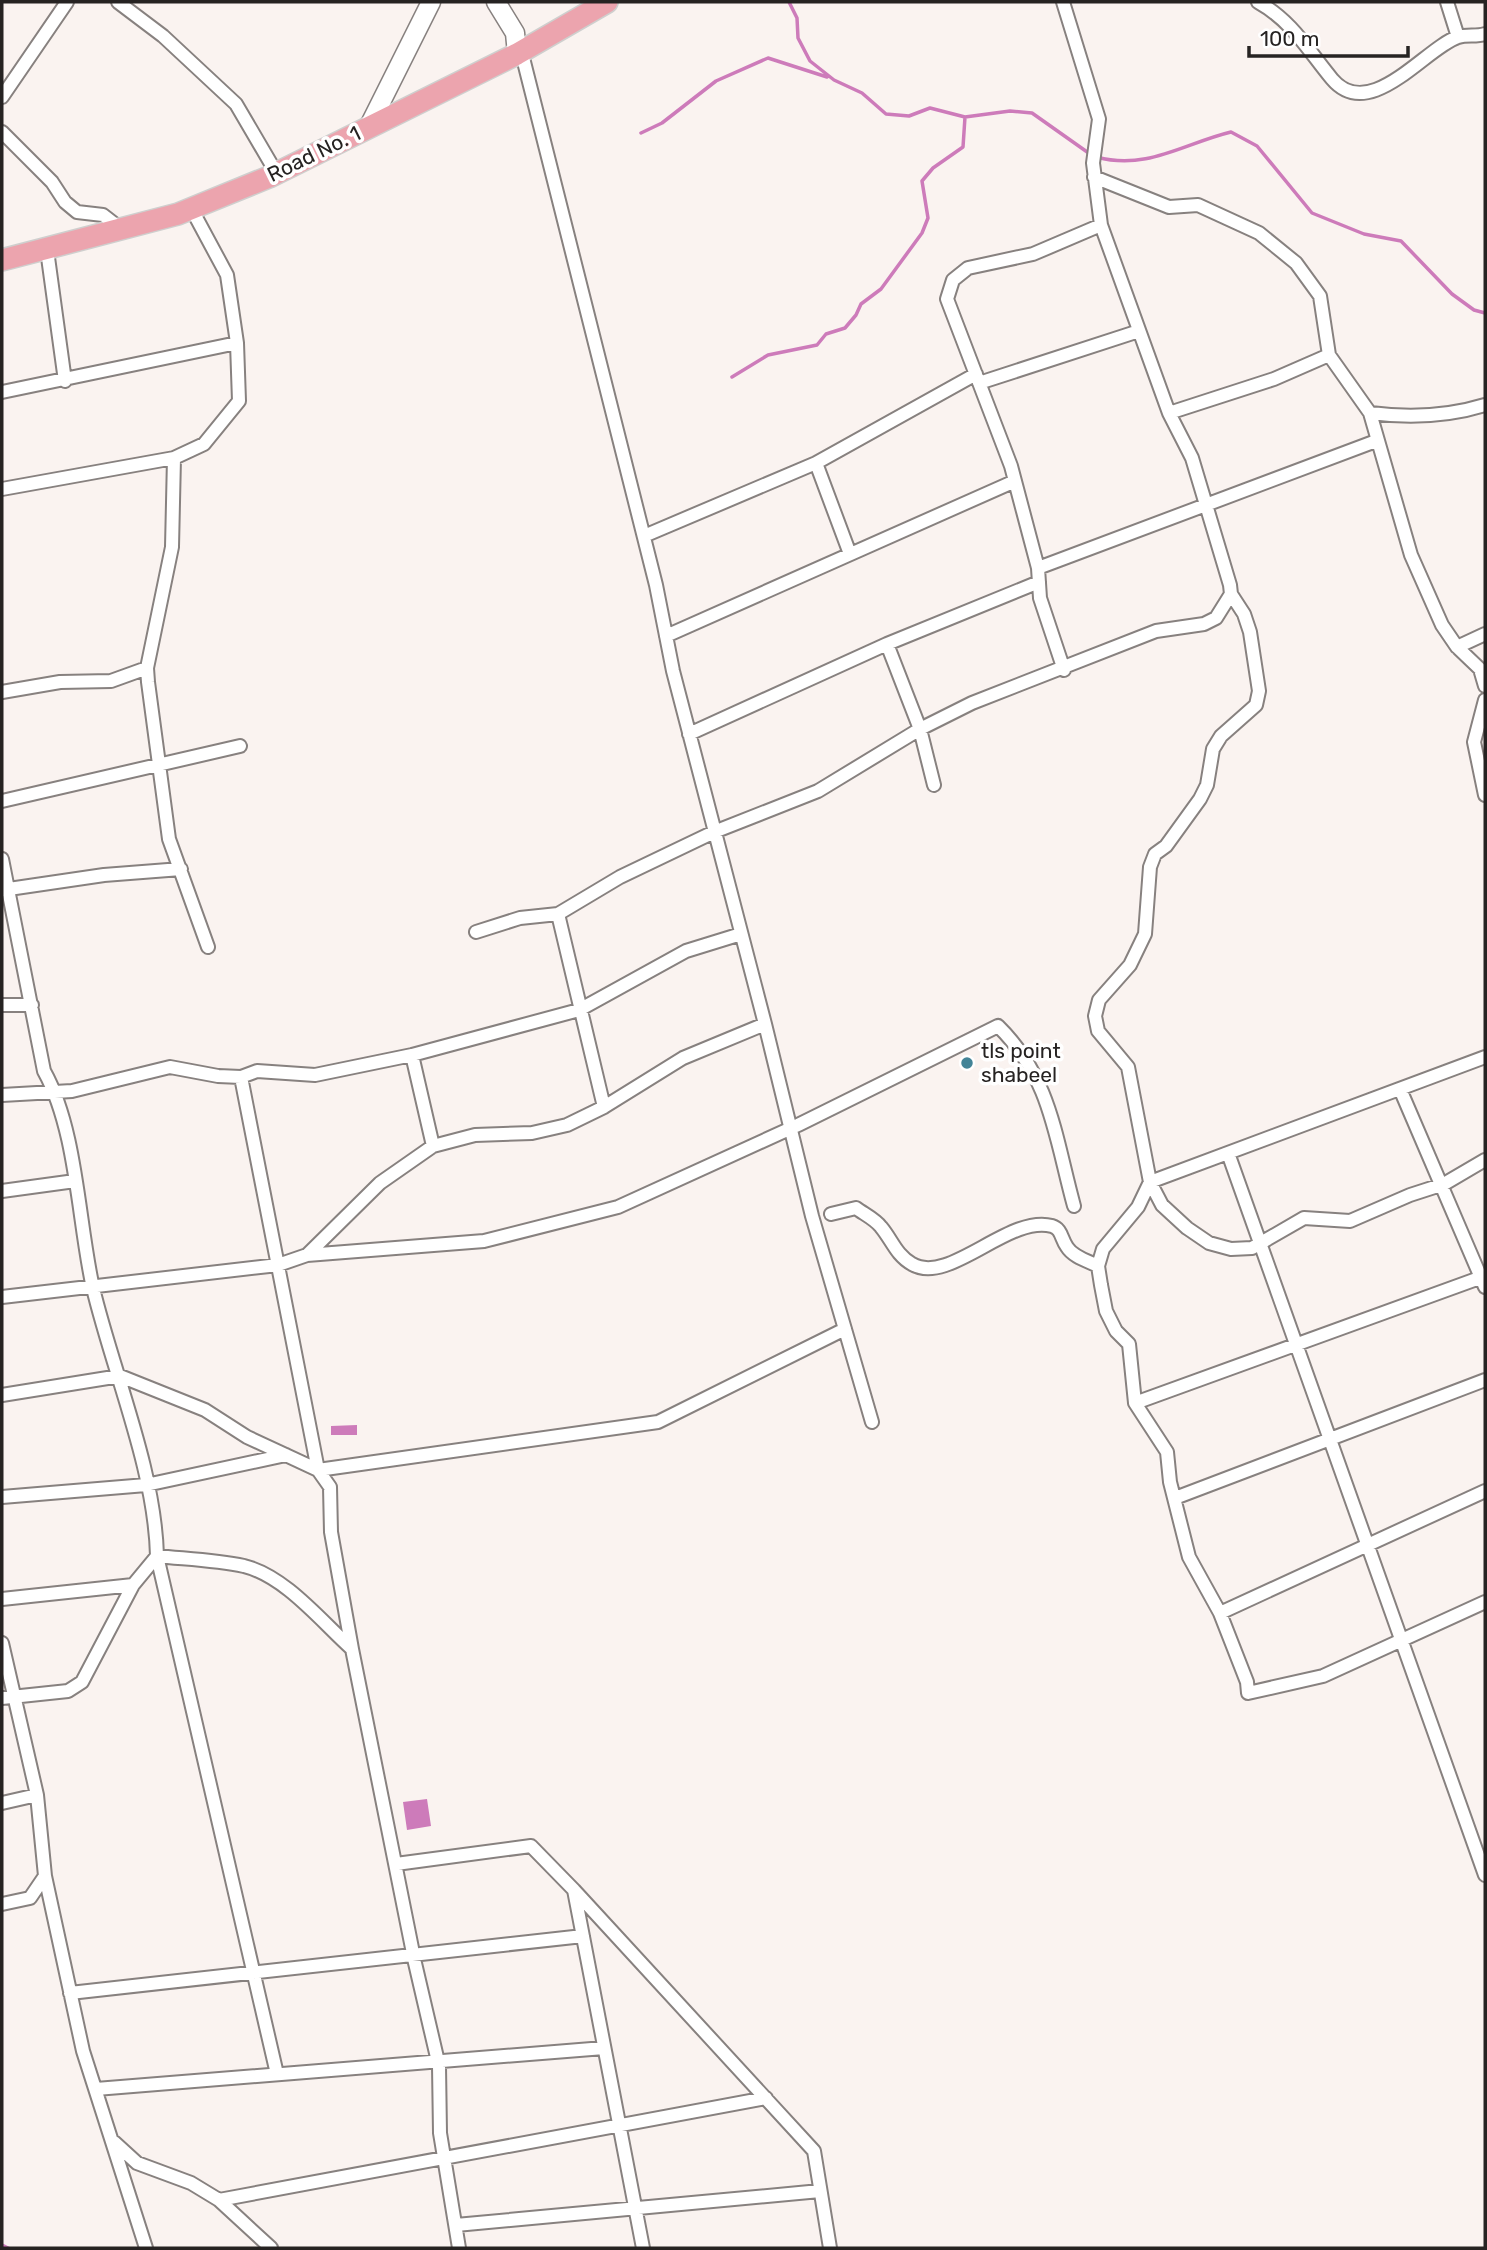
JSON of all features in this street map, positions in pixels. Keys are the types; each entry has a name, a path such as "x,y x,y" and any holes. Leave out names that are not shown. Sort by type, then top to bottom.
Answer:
{"highway":[{"name":"Road No. 1","path":"2,260 47,250 191,208 277,173 519,52 607,2"}],"main road":[{"path":"368,128 431,2"},
{"path":"496,2 515,33 519,52"}],"street":[{"path":"2,97 67,2"},
{"path":"118,2 163,36 236,104 277,173"},
{"path":"1063,2 1099,119 1094,177 1101,225 1169,413 1192,458 1231,594 1244,614 1250,632 1259,691 1256,705 1221,736 1213,749 1207,785 1200,799 1166,846 1155,854 1150,867 1145,934 1130,965 1099,1000 1095,1016 1098,1031 1128,1067 1150,1182 1162,1205 1186,1228 1209,1243 1231,1249 1252,1248 1304,1218 1350,1221 1410,1195 1441,1185 1485,1160"},
{"path":"1258,2 1278,13 1292,27 1334,81 1346,90 1360,93 1400,78 1458,37 1485,34"},
{"path":"1447,2 1458,37"},
{"path":"519,52 644,536 689,734 765,1024 811,1216 872,1422"},
{"path":"2,132 52,182 65,202 77,212 103,215 121,229"},
{"path":"1094,177 1169,207 1198,205 1259,233 1296,263 1320,296 1329,355 1370,413 1411,555 1442,625 1457,647 1480,669 1485,686"},
{"path":"2,489 174,458 204,444 239,401 237,343 227,275 191,208"},
{"path":"1064,670 1040,598 1038,568 1015,481 947,299 953,280 968,268 1033,254 1101,225"},
{"path":"47,250 65,381"},
{"path":"644,536 816,463 978,379 1139,331"},
{"path":"2,392 237,343"},
{"path":"1169,413 1274,379 1329,355"},
{"path":"1370,413 1410,418 1465,411 1485,405"},
{"path":"1038,568 1376,441"},
{"path":"174,458 172,547 147,668 169,839 208,947"},
{"path":"816,463 850,554"},
{"path":"666,636 1015,481"},
{"path":"689,734 887,644 1039,582"},
{"path":"476,932 513,919 558,914 620,877 714,832 818,791 920,729 972,703 1064,670 1156,631 1204,624 1216,618 1231,594"},
{"path":"1457,647 1485,634"},
{"path":"887,644 920,729 934,785"},
{"path":"2,692 60,682 111,681 147,668"},
{"path":"1485,701 1480,739 1485,795"},
{"path":"2,801 159,767 240,746"},
{"path":"2,859 5,890 44,1071 55,1091 75,1181 93,1288 120,1376 146,1485 157,1556 277,2074"},
{"path":"5,890 104,875 181,869"},
{"path":"558,914 604,1107"},
{"path":"2,1095 72,1091 170,1067 242,1077 257,1071 315,1074 412,1055 579,1010 675,957 741,934"},
{"path":"2,1005 32,1006"},
{"path":"307,1255 380,1183 433,1146 475,1135 532,1133 567,1125 604,1107 683,1058 765,1024"},
{"path":"2,1297 278,1265 307,1255 484,1241 618,1207 790,1128 998,1026 1021,1048 1037,1077 1074,1206"},
{"path":"412,1055 433,1146"},
{"path":"1485,1057 1150,1182 1138,1207 1103,1249 1098,1266 1106,1311 1116,1331 1129,1344 1135,1403 1167,1452 1189,1557 1220,1613 1247,1682 1248,1693 1323,1676 1485,1602"},
{"path":"242,1077 318,1471 330,1487 331,1532 352,1649 413,1955 438,2062 440,2133 459,2248"},
{"path":"1135,1403 1484,1280 1400,1089"},
{"path":"1228,1153 1485,1875"},
{"path":"2,1191 75,1181"},
{"path":"831,1214 856,1208 880,1225 900,1255 914,1266 928,1268 949,1263 995,1243 1007,1233 1043,1226 1054,1227 1062,1234 1066,1247 1098,1266"},
{"path":"2,1395 120,1376 205,1410 247,1437 318,1471 658,1422 845,1329"},
{"path":"1175,1498 1485,1380"},
{"path":"2,1497 146,1485 286,1455"},
{"path":"1220,1613 1485,1491"},
{"path":"157,1556 246,1567 267,1576 288,1591 352,1649"},
{"path":"8,1697 68,1691 82,1682 133,1585 157,1556"},
{"path":"2,1599 133,1585"},
{"path":"2,1643 8,1697 37,1795 45,1876 83,2051 114,2141 146,2248"},
{"path":"2,1803 37,1795"},
{"path":"396,1864 531,1846 814,2151 830,2248"},
{"path":"2,1903 30,1898 45,1876"},
{"path":"574,1890 643,2248"},
{"path":"70,1993 583,1936"},
{"path":"96,2089 604,2048"},
{"path":"219,2200 766,2098"},
{"path":"114,2141 137,2163 191,2183 219,2200 271,2248"},
{"path":"456,2225 820,2191"}],"shaded area":[{"path":"357,1425 357,1435 331,1435 331,1426"},
{"path":"427,1799 431,1826 407,1830 403,1802"}],"waterway":[{"path":"789,2 797,18 798,38 810,61 834,80 862,93 886,114 909,116 930,108 965,117 1010,111 1032,113 1090,154"},
{"path":"641,133 662,123 716,81 768,58 827,77"},
{"path":"732,377 768,355 817,345 826,334 845,328 861,304 881,289 922,233 928,218 922,181 933,168 963,147 965,117"},
{"path":"1097,157 1132,161 1149,158 1231,132 1257,146 1312,213 1364,234 1401,241 1452,294 1474,310 1485,313"},
{"path":"2,2245 8,2248"}],"place":[{"name":"tls point shabeel","path":"967,1063"}]}
